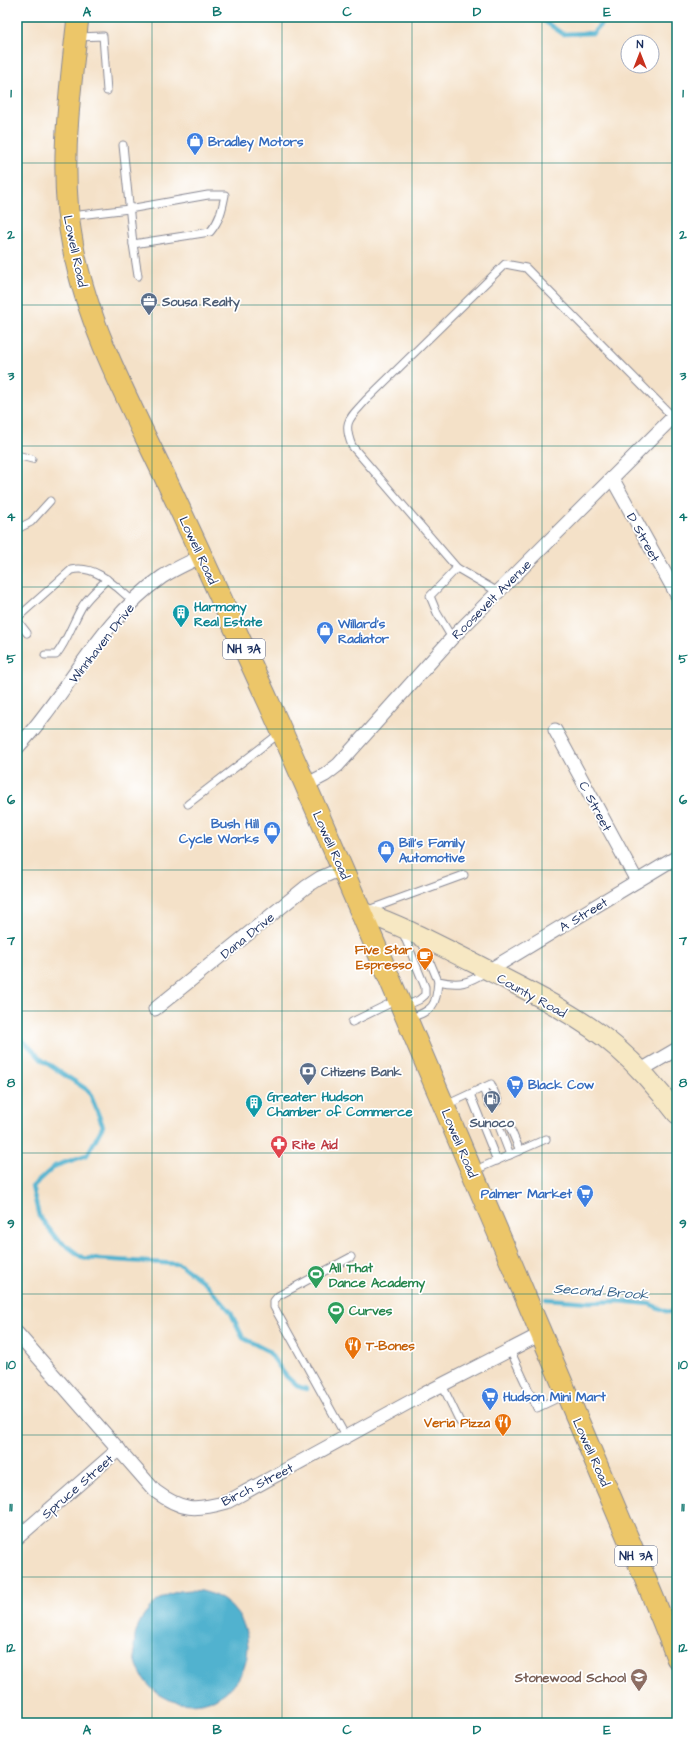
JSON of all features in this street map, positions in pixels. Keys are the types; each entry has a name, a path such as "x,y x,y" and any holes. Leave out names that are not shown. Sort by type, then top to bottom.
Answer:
{"main road":[{"name":"Lowell Road","path":"77,27 67,130 66,168 73,248 86,297 103,342 306,785 404,1008 471,1172 608,1489 677,1658"}],"street":[{"name":"Roosevelt Avenue","path":"306,785 325,775 338,765 452,638 675,415"},
{"name":"D Street","path":"612,478 677,595"},
{"name":"Winnhaven Drive","path":"17,748 48,712 116,619 133,601 162,577 202,556"},
{"name":"C Street","path":"555,730 637,881"},
{"name":"A Street","path":"488,971 677,857"},
{"name":"Dana Drive","path":"155,1009 306,887 320,878 343,868"},
{"name":"County Road","path":"362,912 418,935 488,971 582,1023 615,1046 641,1070 677,1114"},
{"path":"641,1070 677,1049"},
{"name":"Birch Street","path":"17,1333 155,1491 171,1502 190,1508 209,1507 227,1502 442,1385 541,1334"},
{"name":"Spruce Street","path":"17,1538 119,1449"}],"lane":[{"path":"77,27 103,36 107,91"},
{"path":"123,145 132,244 138,276"},
{"path":"69,216 129,209 208,195 225,195 222,212 218,222 210,232 132,244"},
{"path":"498,592 457,568 352,446 347,434 349,420 366,400 505,264 526,268 675,415"},
{"path":"17,455 32,459"},
{"path":"17,530 32,522 50,501"},
{"path":"27,634 17,619 72,570 80,568 87,569 107,580 133,601"},
{"path":"452,638 436,613 430,596 457,568"},
{"path":"45,655 56,655 62,648 82,606 107,580"},
{"path":"188,804 282,732"},
{"path":"362,912 464,875"},
{"path":"352,1022 404,1008 425,994 425,987 400,927"},
{"path":"404,1008 427,1012 434,1004 438,981 418,935"},
{"path":"438,981 450,984 462,984 488,971"},
{"path":"444,1106 491,1084 498,1101"},
{"path":"483,1088 489,1104"},
{"path":"470,1094 497,1160"},
{"path":"509,1125 520,1151"},
{"path":"500,1129 510,1155"},
{"path":"471,1172 546,1139"},
{"path":"346,1437 274,1307 274,1301 278,1296 351,1256"},
{"path":"510,1350 537,1408 566,1394"},
{"path":"442,1385 460,1422"}],"water":[{"path":"191,1590 202,1591 213,1595 223,1600 231,1607 238,1615 243,1625 247,1636 247,1658 243,1669 238,1679 231,1687 223,1694 213,1699 202,1703 191,1704 180,1703 169,1699 159,1694 151,1687 144,1679 139,1669 135,1658 134,1647 135,1636 139,1625 144,1615 151,1607 159,1600 169,1595 180,1591"}],"waterway":[{"path":"538,17 563,34 593,33 607,17"},
{"name":"Second Brook","path":"17,1034 42,1060 89,1091 103,1126 87,1155 55,1166 32,1187 39,1216 56,1238 83,1258 179,1264 205,1283 230,1311 243,1338 268,1351 286,1376 297,1386 306,1389"},
{"name":"Second Brook","path":"546,1299 589,1302 618,1301 650,1304 668,1312 677,1309"}],"place":[{"name":"Bradley Motors","path":"195,156"},
{"name":"Sousa Realty","path":"149,316"},
{"name":"Harmony Real Estate","path":"181,628"},
{"name":"Willard's Radiator","path":"325,645"},
{"name":"Bush Hill Cycle Works","path":"272,845"},
{"name":"Bill's Family Automotive","path":"386,864"},
{"name":"Five Star Espresso","path":"425,971"},
{"name":"Citizens Bank","path":"308,1086"},
{"name":"Black Cow","path":"515,1099"},
{"name":"Sunoco","path":"492,1114"},
{"name":"Greater Hudson Chamber of Commerce","path":"254,1118"},
{"name":"Rite Aid","path":"279,1159"},
{"name":"Palmer Market","path":"585,1208"},
{"name":"All That Dance Academy","path":"316,1289"},
{"name":"Curves","path":"336,1325"},
{"name":"T-Bones","path":"353,1360"},
{"name":"Hudson Mini Mart","path":"490,1411"},
{"name":"Veria Pizza","path":"503,1437"},
{"name":"Stonewood School","path":"639,1692"}]}
